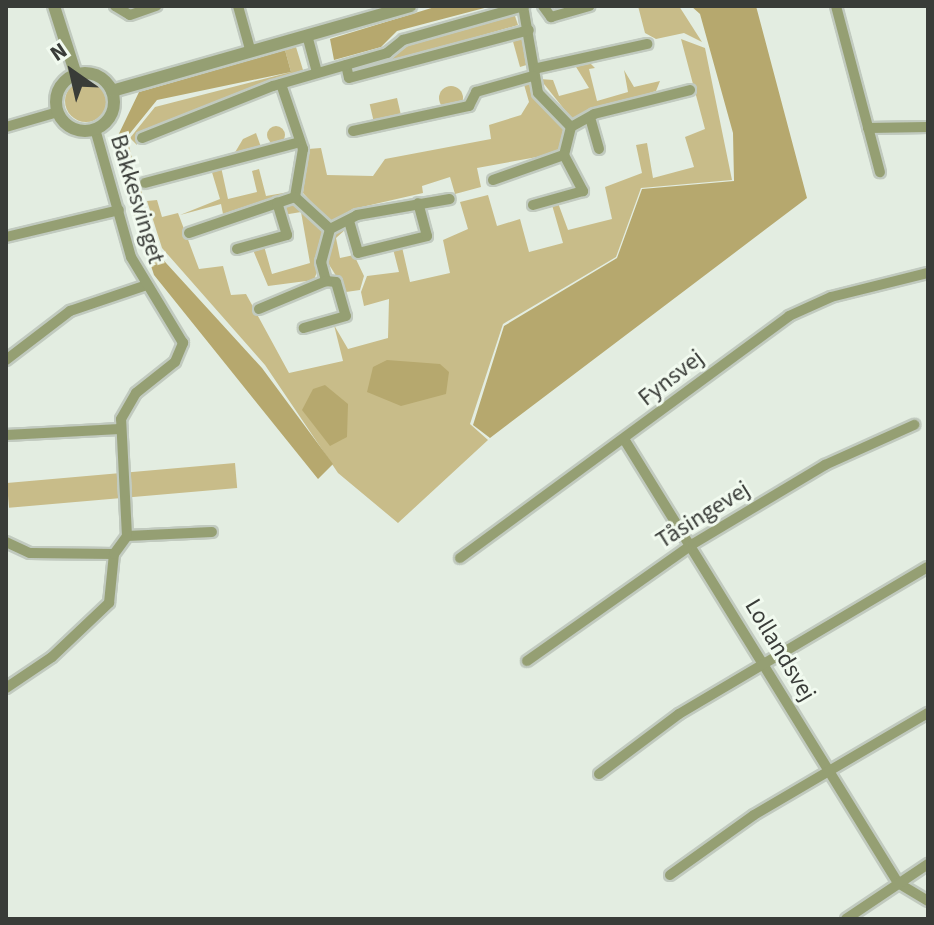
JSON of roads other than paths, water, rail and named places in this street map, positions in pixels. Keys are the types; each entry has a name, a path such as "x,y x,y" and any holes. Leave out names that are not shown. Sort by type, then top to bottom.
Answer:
{"street":[{"path":"54,6 76,75"},
{"path":"115,6 130,15 156,6"},
{"path":"238,6 250,49"},
{"path":"112,91 250,49 410,6"},
{"path":"142,138 281,84 346,65 403,40 524,6 538,93 571,127"},
{"path":"543,6 551,17 589,6"},
{"path":"836,6 880,172"},
{"path":"346,65 349,78 529,30"},
{"path":"307,35 317,73"},
{"path":"353,131 469,106 476,92 536,72 647,44"},
{"path":"76,75 96,75 112,91 112,113 95,129 74,129 58,112 59,91 76,75"},
{"path":"281,84 296,143 304,161 295,197"},
{"path":"599,149 591,121 594,114 690,90"},
{"path":"6,127 58,112"},
{"path":"571,127 591,121"},
{"path":"533,205 583,191 564,155 571,127"},
{"path":"868,128 928,127"},
{"name":"Bakkesvinget","path":"95,129 144,286 183,343 175,362 129,400 120,429 127,536"},
{"path":"145,183 296,143"},
{"path":"493,180 564,155"},
{"path":"189,233 295,197"},
{"path":"295,197 330,229"},
{"path":"330,229 418,203 450,199"},
{"path":"237,249 287,235 277,202"},
{"path":"349,221 358,253 427,236 418,203"},
{"path":"6,237 119,210"},
{"path":"326,281 321,262 330,229"},
{"name":"Fynsvej","path":"460,558 789,316 831,297 928,273"},
{"path":"259,309 326,281 336,282 346,316 304,328"},
{"path":"6,360 70,311 144,286"},
{"name":"Tåsingevej","path":"527,661 693,544 825,465 914,425"},
{"path":"6,435 120,429"},
{"name":"Lollandsvej","path":"624,439 693,544 898,883"},
{"path":"6,688 52,657 109,603 114,554 127,536 212,532"},
{"path":"6,542 30,553 114,554"},
{"path":"599,774 765,661 928,567"},
{"path":"670,875 828,771 928,713"},
{"path":"846,919 928,864"},
{"path":"898,883 928,901"}]}
